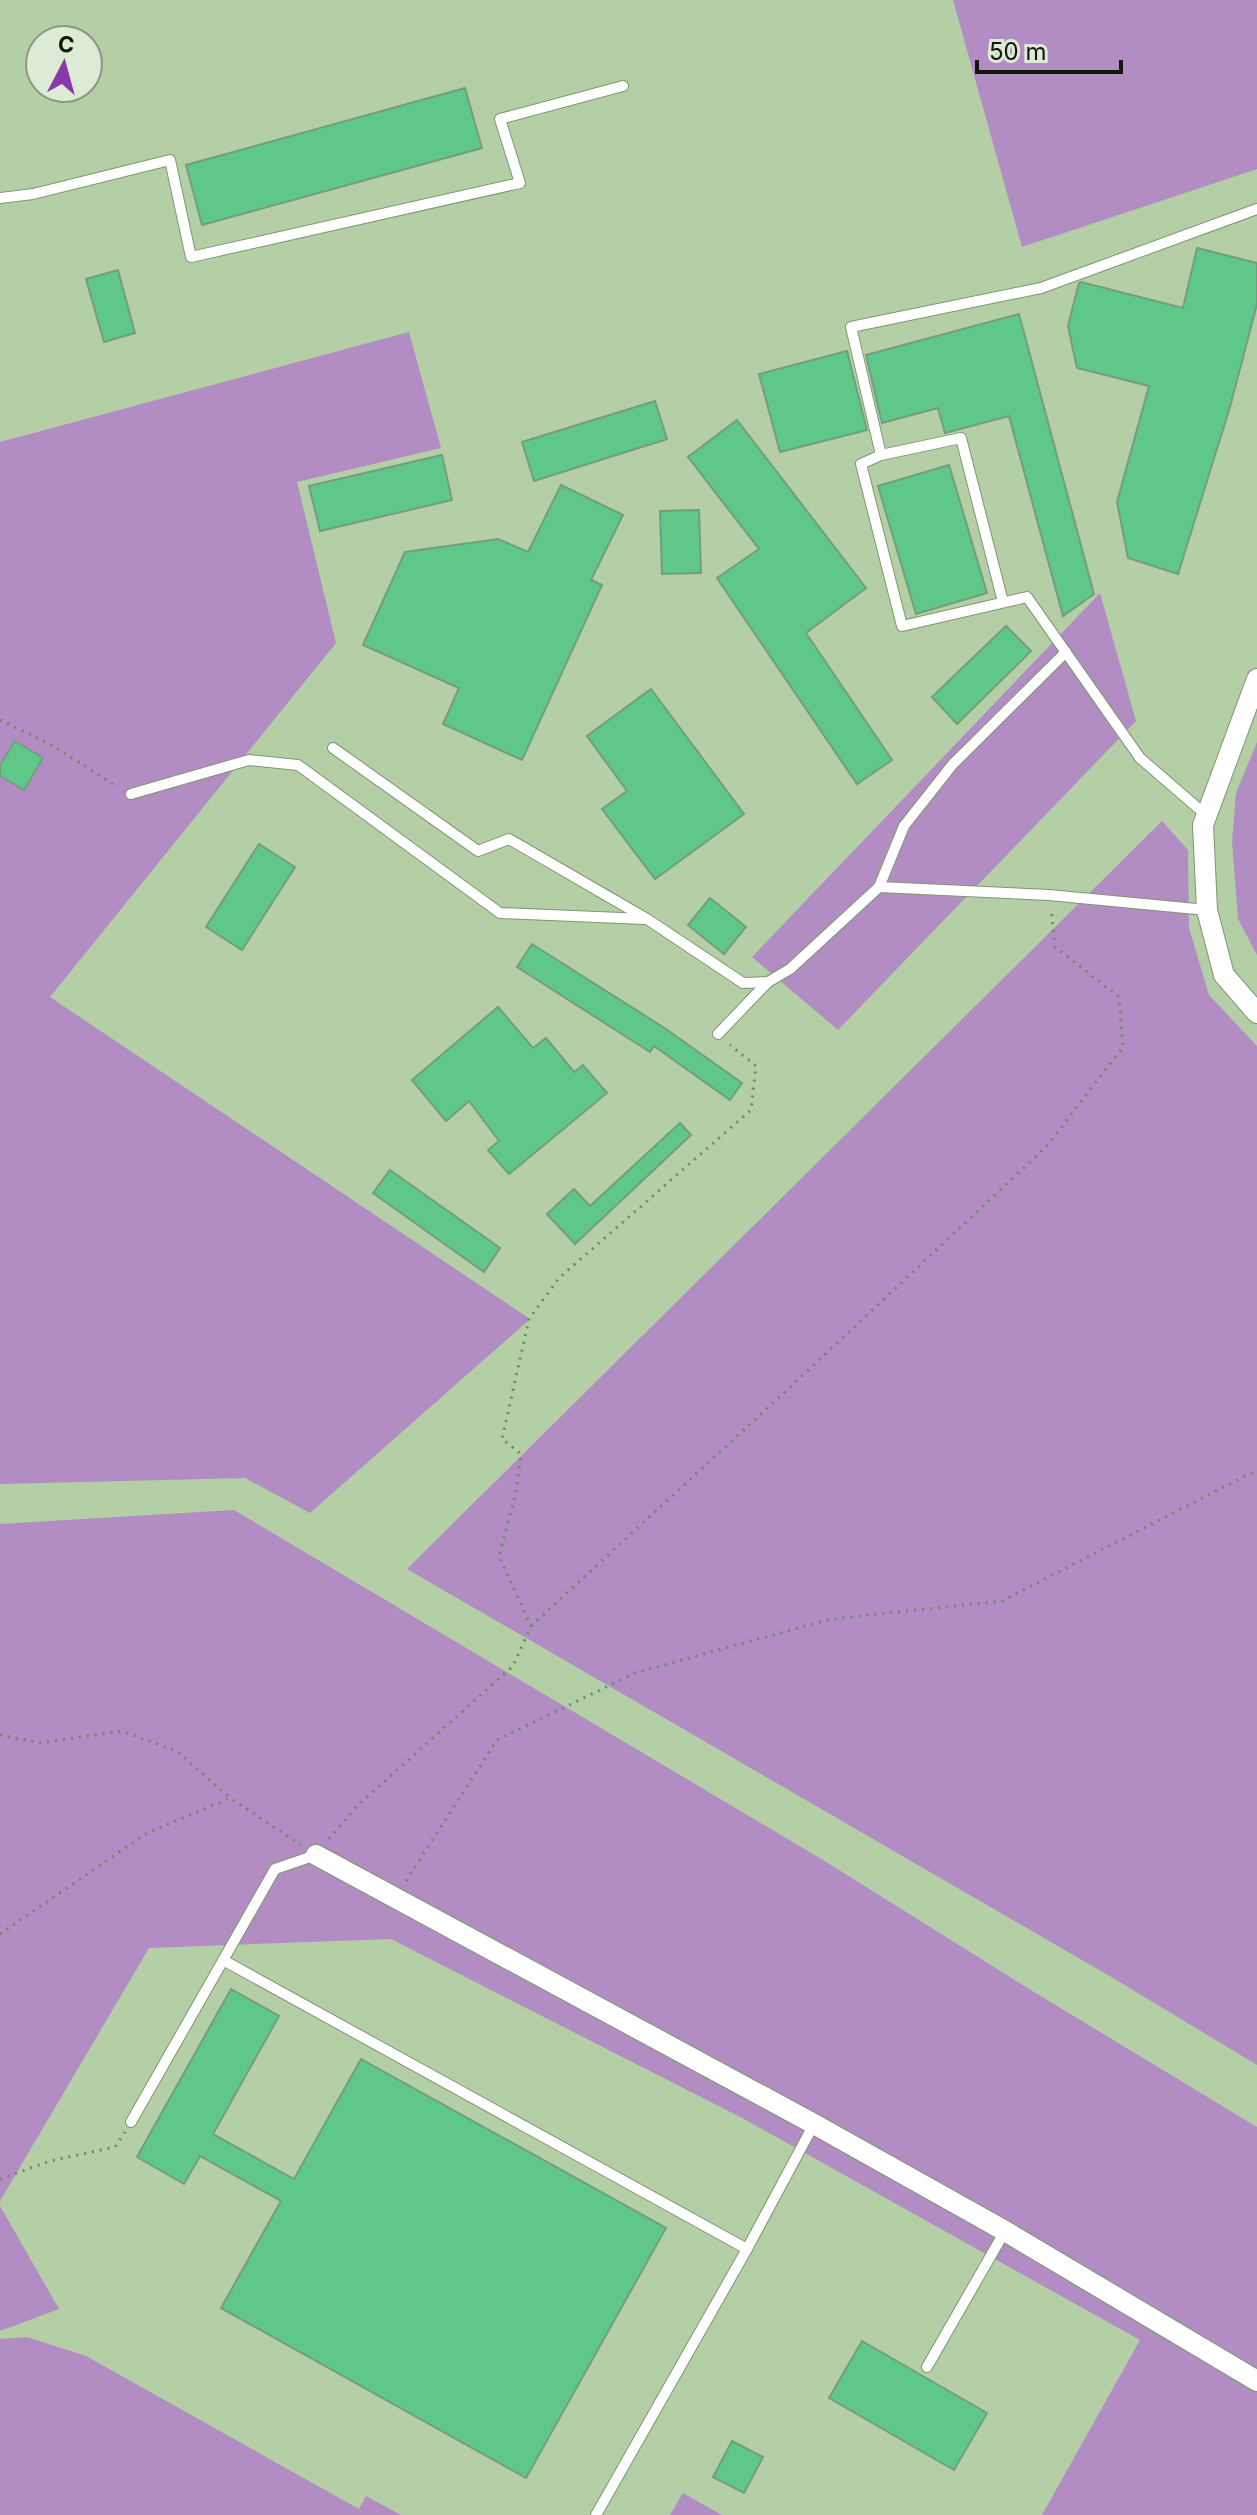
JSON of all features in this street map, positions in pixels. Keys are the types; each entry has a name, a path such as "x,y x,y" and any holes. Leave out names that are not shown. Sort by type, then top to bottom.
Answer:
{"street":[{"path":"1257,679 1203,825 1207,910 1224,975 1257,1013"},
{"path":"316,1855 814,2124 1005,2231 1257,2381"}],"lane":[{"path":"0,198 33,194 170,160 191,257 520,183 500,119 623,86"},
{"path":"881,455 851,327 1041,288 1257,209"},
{"path":"1003,602 961,438 881,455 861,464 902,626 1027,597 1140,758 1206,815"},
{"path":"718,1034 768,982 790,969 879,887 904,826 953,764 1066,652"},
{"path":"333,748 478,851 509,839 647,919 743,983 768,982"},
{"path":"131,794 249,760 298,765 500,913 647,919"},
{"path":"879,887 1049,895 1207,910"},
{"path":"131,2122 275,1869 316,1855"},
{"path":"223,1960 747,2249"},
{"path":"596,2515 814,2124"},
{"path":"927,2367 1005,2231"}],"path":[{"path":"0,720 50,744 98,777 131,794"},
{"path":"0,1735 41,1743 121,1731 177,1751 230,1798 316,1855 356,1807 513,1666 531,1626 1046,1147 1123,1047 1119,997 1055,947 1049,895"},
{"path":"531,1626 499,1556 516,1493 521,1454 502,1439 529,1319 559,1278 751,1110 756,1066 718,1034"},
{"path":"395,1898 497,1740 635,1673 831,1619 1002,1601 1257,1470"},
{"path":"0,1934 147,1833 230,1798"},
{"path":"0,2179 50,2161 115,2147 131,2122"}],"shaded area":[{"path":"953,0 1257,0 1257,169 1022,247"},
{"path":"409,332 441,448 297,482 336,643 50,997 530,1319 310,1513 245,1478 0,1484 0,442"},
{"path":"1100,593 1136,721 838,1030 752,957"},
{"path":"1257,742 1257,955 1238,919 1232,842 1236,793"},
{"path":"1162,821 1188,850 1189,928 1209,995 1257,1046 1257,2065 1113,1978 407,1569"},
{"path":"234,1510 823,1860 1257,2127 1257,2515 1042,2515 1140,2340 744,2119 391,1939 149,1948 0,2201 0,1524"},
{"path":"0,2206 59,2309 0,2331"},
{"path":"27,2337 86,2356 359,2509 366,2496 401,2515 0,2515 0,2339"},
{"path":"683,2493 722,2515 670,2515"}],"building":[{"path":"465,88 482,148 202,225 186,165"},
{"path":"1197,248 1257,263 1257,304 1230,407 1178,574 1128,558 1117,502 1149,386 1077,368 1068,326 1081,282 1183,308"},
{"path":"118,270 135,333 104,342 86,279"},
{"path":"1019,314 1094,594 1063,616 1009,416 945,433 938,408 882,423 866,355"},
{"path":"847,351 867,430 780,452 759,374"},
{"path":"655,401 667,439 534,481 522,442"},
{"path":"737,420 866,588 806,633 892,760 857,784 717,578 759,549 688,457"},
{"path":"442,455 452,500 320,531 309,486"},
{"path":"949,465 987,593 916,614 878,486"},
{"path":"561,485 623,515 591,580 602,585 522,760 443,724 459,688 363,645 405,552 498,539 528,552"},
{"path":"699,510 701,573 662,574 660,511"},
{"path":"1006,626 1031,651 957,724 932,697"},
{"path":"651,689 744,814 655,879 602,809 627,791 587,736"},
{"path":"15,741 43,758 24,790 0,776 0,765"},
{"path":"259,844 295,867 242,950 206,927"},
{"path":"710,898 746,927 724,954 688,925"},
{"path":"532,944 666,1029 742,1083 730,1100 654,1046 650,1052 517,967"},
{"path":"498,1007 533,1048 546,1038 574,1072 583,1065 607,1093 509,1174 488,1150 499,1141 469,1101 446,1121 412,1080"},
{"path":"680,1123 691,1135 575,1244 547,1214 574,1189 590,1206"},
{"path":"390,1170 500,1248 484,1272 373,1193"},
{"path":"231,1989 279,2016 213,2134 294,2179 361,2059 666,2228 526,2478 221,2308 281,2201 200,2156 184,2184 137,2157"},
{"path":"862,2341 987,2413 954,2470 829,2398"},
{"path":"732,2441 763,2457 744,2493 713,2477"}]}
